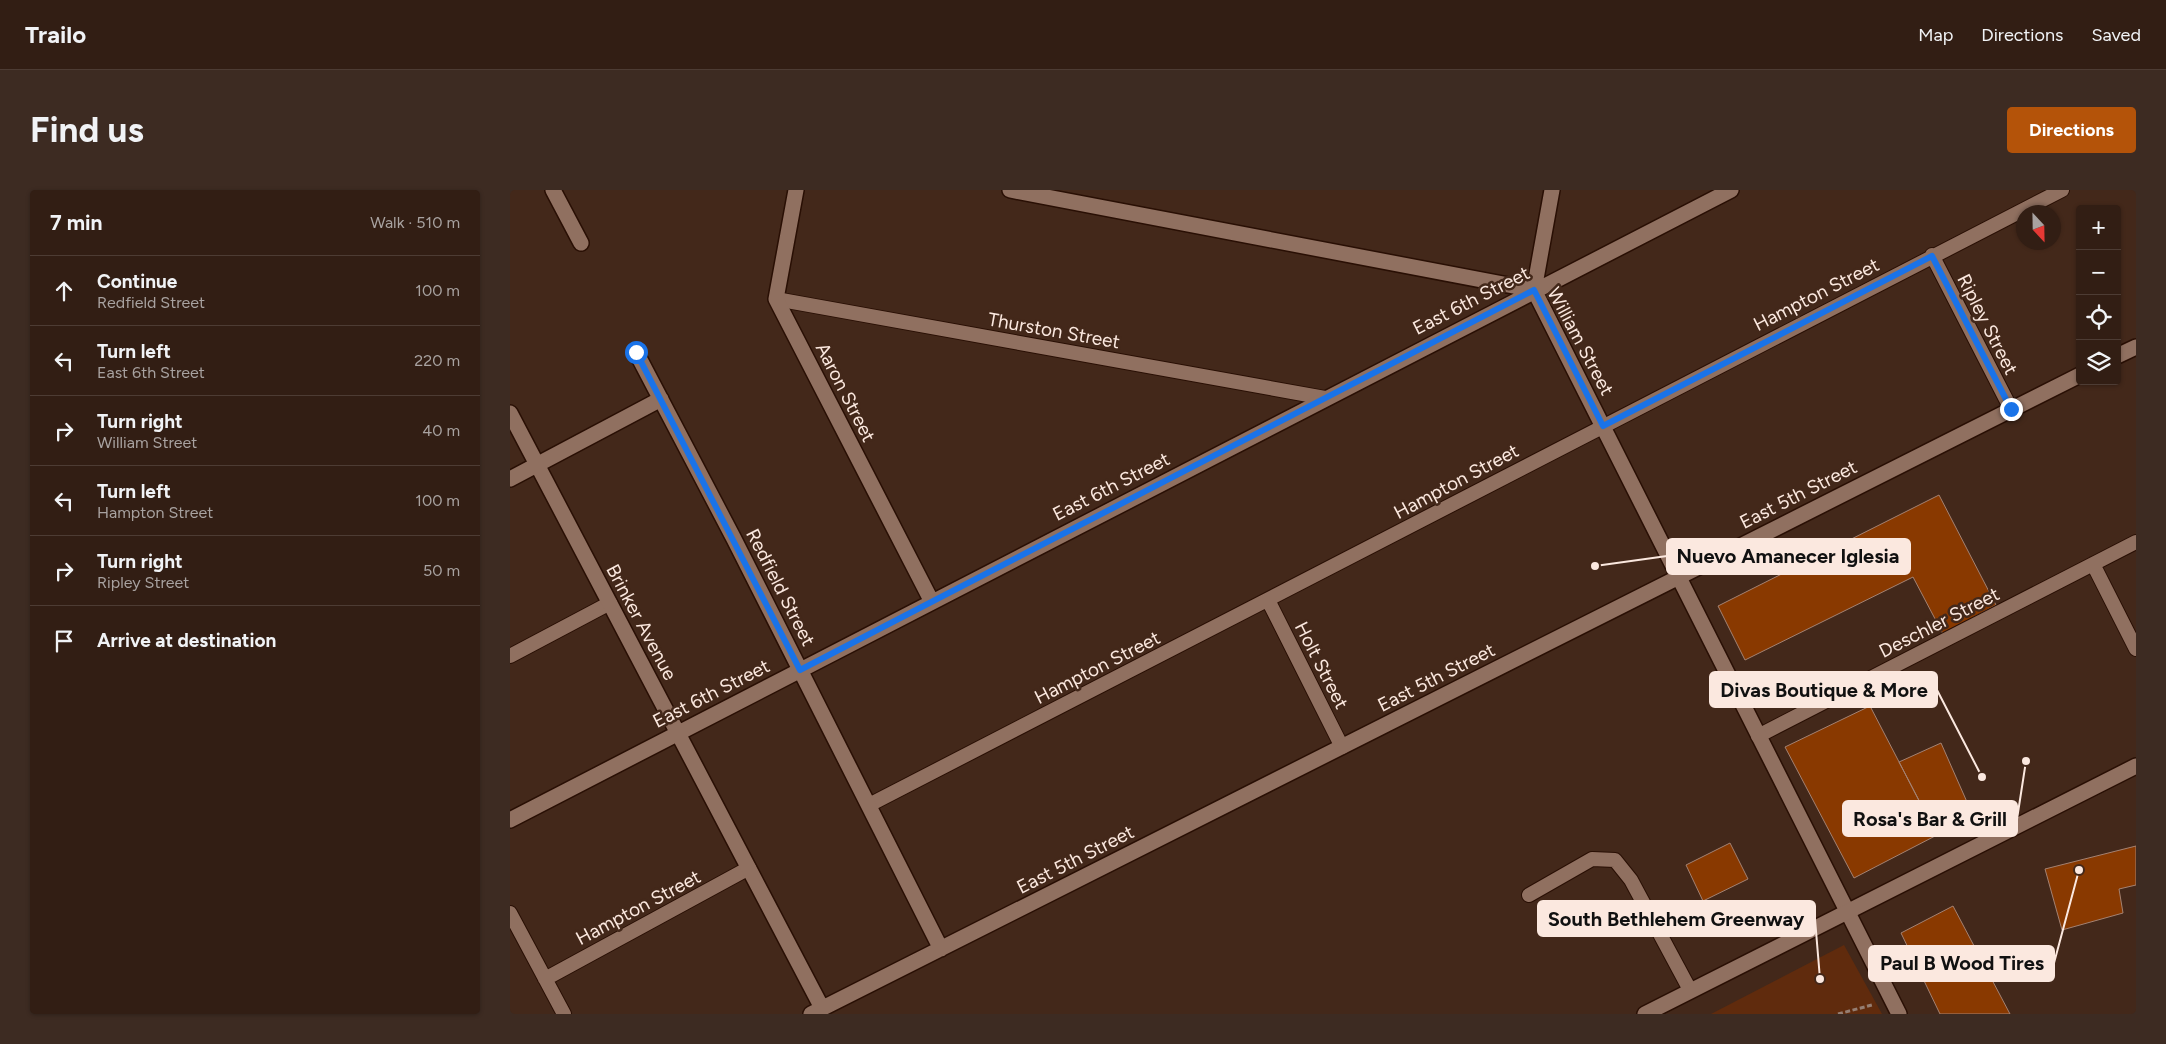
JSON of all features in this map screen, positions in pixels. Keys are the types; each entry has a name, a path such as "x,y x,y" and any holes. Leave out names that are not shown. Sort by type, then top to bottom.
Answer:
{"street":[{"path":"553,190 581,243"},
{"path":"776,299 796,190"},
{"name":"William Street","path":"1010,190 1534,290 1899,1014"},
{"path":"1534,290 1552,190"},
{"name":"East 6th Street","path":"510,820 1534,290 1732,190"},
{"name":"Aaron Street","path":"776,299 932,602"},
{"path":"2121,354 2136,346"},
{"name":"Redfield Street","path":"636,352 800,670 940,949"},
{"name":"East 5th Street","path":"817,1011 2076,377"},
{"path":"510,479 661,399"},
{"name":"Brinker Avenue","path":"510,413 749,868 817,1011"},
{"path":"1646,1014 1690,990 1848,913 2136,766"}],"lane":[{"name":"Hampton Street","path":"868,805 2062,190"},
{"name":"Ripley Street","path":"1932,256 2011,409"},
{"name":"Thurston Street","path":"776,299 1325,398"},
{"name":"Deschler Street","path":"1758,736 2136,542"},
{"path":"2093,564 2136,649"},
{"name":"Holt Street","path":"1268,600 1342,747"},
{"path":"510,656 610,603"},
{"path":"1529,895 1592,860 1615,860 1631,880 1690,990"},
{"name":"Hampton Street","path":"545,979 749,868"},
{"path":"510,913 564,1014"}],"path":[{"path":"1838,1014 1892,1000"}],"shaded area":[{"path":"1844,945 1882,1014 1711,1014"}],"building":[{"path":"1939,495 1996,605 1943,634 1913,577 1745,660 1718,606"},
{"path":"1870,706 1937,835 1854,878 1785,747"},
{"path":"1941,743 1967,802 1929,820 1899,762"},
{"path":"1730,843 1748,879 1703,901 1686,865"},
{"path":"2136,846 2136,885 2119,889 2123,913 2062,930 2045,869"},
{"path":"1953,906 2010,1014 1940,1014 1901,933"}],"place":[{"name":"Nuevo Amanecer Iglesia","path":"1595,566"},
{"name":"Rosa's Bar & Grill","path":"2026,761"},
{"name":"Divas Boutique & More","path":"1982,777"},
{"name":"Paul B Wood Tires","path":"2079,870"},
{"name":"South Bethlehem Greenway","path":"1820,979"}],"route":[{"path":"636,352 800,670 1534,290 1603,426 1932,256 2011,409"}]}
